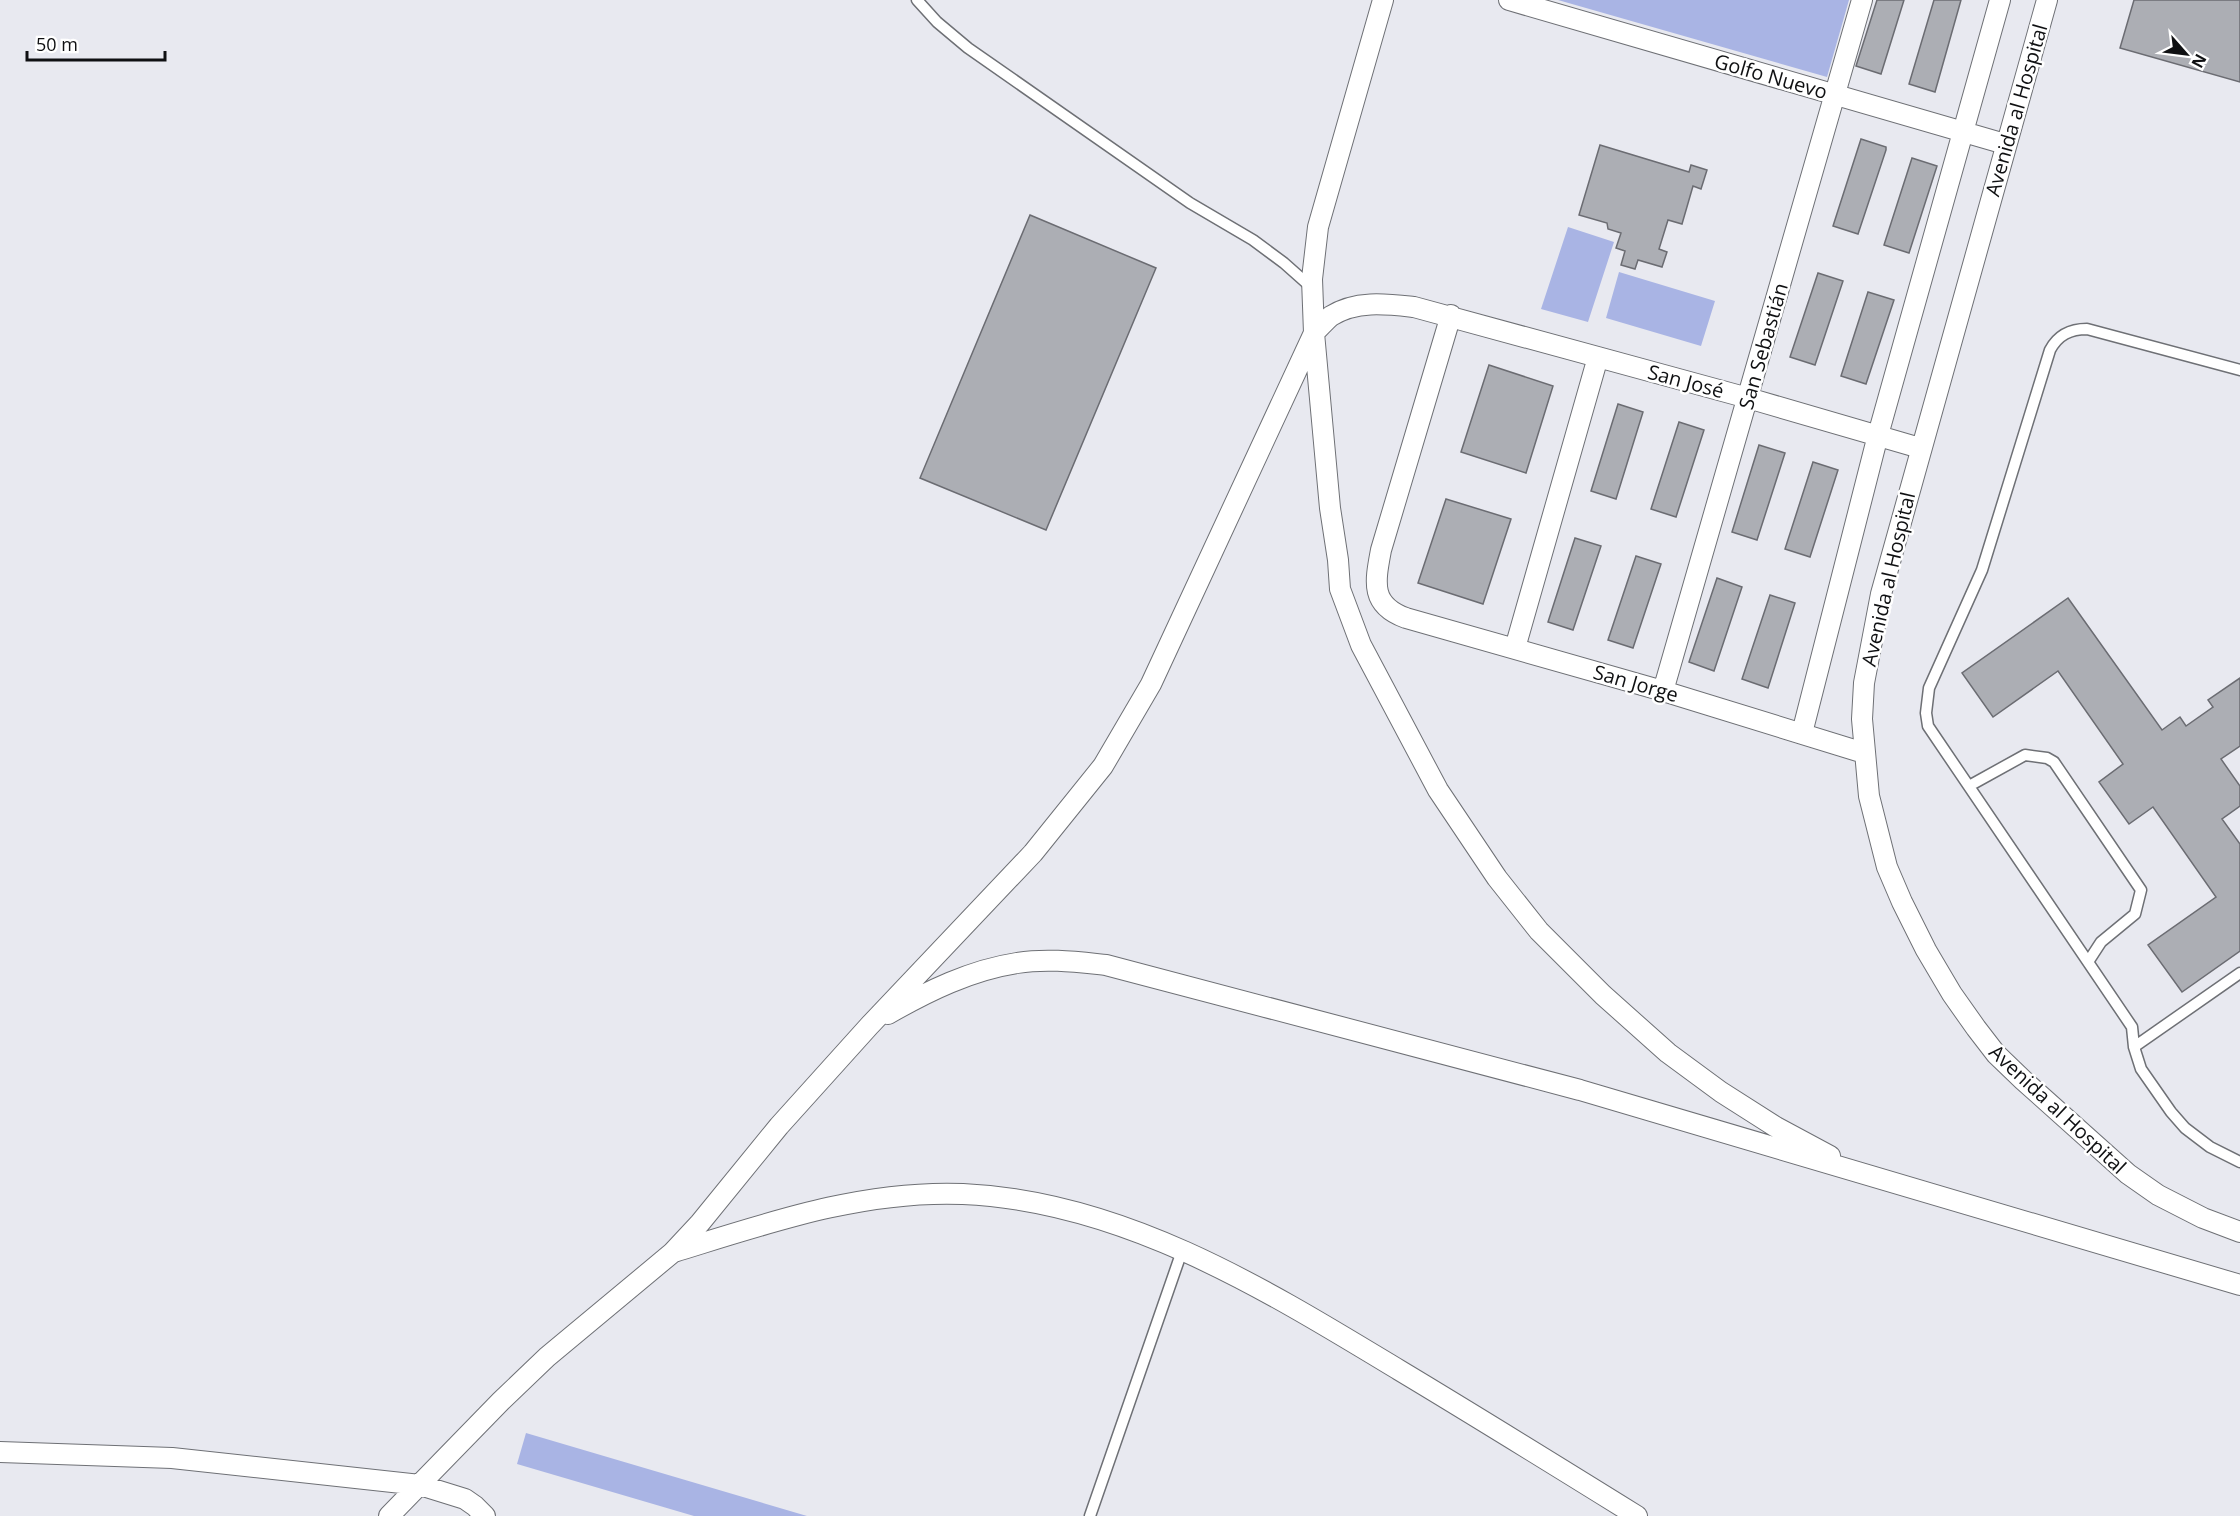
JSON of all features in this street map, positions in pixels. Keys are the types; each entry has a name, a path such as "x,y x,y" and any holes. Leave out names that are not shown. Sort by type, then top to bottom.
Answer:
{"street":[{"path":"1383,0 1318,227 1312,288 1330,508 1340,589 1361,645 1438,790 1504,887 1539,931 1603,995 1668,1053 1721,1092 1776,1127 1863,1175"},
{"name":"Golfo Nuevo","path":"1509,0 1538,4 2006,144"},
{"name":"San Sebastián","path":"1663,691 1862,0"},
{"path":"1802,733 1878,435 2000,0"},
{"name":"Avenida al Hospital","path":"2048,0 1920,448 1881,594 1864,683 1862,719 1869,796 1887,867 1902,902 1952,994 1989,1045 2016,1073 2128,1174 2158,1195 2203,1218 2240,1232"},
{"name":"San José","path":"1314,333 1330,317 1354,306 1381,303 1414,307 1451,315 1920,448"},
{"name":"San Jorge","path":"1451,315 1382,550 1376,586 1383,603 1395,614 1406,618 1663,691 1864,753"},
{"path":"389,1516 547,1357 672,1252 700,1223 779,1126 870,1025 1033,853 1103,766 1150,684 1314,333"},
{"path":"1515,648 1598,357"},
{"path":"870,1025 935,990 977,972 1018,963 1064,961 1106,965 1581,1090 2240,1285"},
{"path":"672,1252 821,1208 874,1199 963,1194 1074,1212 1112,1223 1234,1275 1334,1331 1638,1516"},
{"path":"0,1452 172,1458 420,1485 465,1499 485,1516"}],"lane":[{"path":"917,0 937,22 968,48 1190,203 1253,240 1312,288"},
{"path":"2240,370 2087,329 2077,329 2058,338 2053,345 1982,570 1929,688 1926,713 1928,726 2132,1026 2134,1047 2141,1069 2171,1112 2185,1128 2210,1147 2240,1162"},
{"path":"1969,786 2025,755 2047,758 2054,762 2141,890 2135,914 2101,942 2088,962"},
{"path":"2134,1047 2240,973"},
{"path":"1089,1516 1182,1251"}],"shaded area":[{"path":"1558,0 1849,0 1827,77"},
{"path":"1568,227 1614,242 1588,322 1541,309"},
{"path":"1619,272 1715,301 1701,346 1606,318"},
{"path":"526,1433 807,1516 694,1516 517,1464"}],"building":[{"path":"1877,0 1904,0 1881,74 1856,66"},
{"path":"1934,0 1961,0 1935,92 1909,84"},
{"path":"2134,0 2240,0 2240,82 2120,48"},
{"path":"1861,139 1886,147 1886,150 1858,234 1833,226"},
{"path":"1600,145 1689,172 1691,165 1707,170 1701,189 1693,186 1682,224 1668,220 1659,249 1667,252 1662,267 1638,260 1635,269 1621,265 1625,251 1616,248 1621,233 1608,229 1607,223 1579,215"},
{"path":"1912,158 1937,166 1909,253 1884,245"},
{"path":"1030,215 1156,268 1046,530 920,478"},
{"path":"1818,273 1843,281 1815,365 1790,357"},
{"path":"1868,292 1894,300 1866,384 1841,376"},
{"path":"1489,365 1553,386 1526,473 1461,452"},
{"path":"1618,404 1643,412 1616,499 1591,491"},
{"path":"1679,422 1704,430 1676,517 1651,509"},
{"path":"1759,445 1785,453 1757,540 1732,532"},
{"path":"1813,462 1838,470 1810,557 1785,549"},
{"path":"1446,499 1511,519 1483,604 1418,583"},
{"path":"1575,538 1601,546 1573,630 1548,622"},
{"path":"1636,556 1661,564 1633,648 1608,640"},
{"path":"1717,578 1742,587 1714,671 1689,662"},
{"path":"1770,595 1795,603 1768,688 1742,679"},
{"path":"2068,598 2162,730 2180,717 2186,726 2213,707 2208,700 2240,678 2240,746 2221,759 2240,786 2240,806 2222,819 2240,844 2240,951 2182,992 2148,945 2216,897 2153,807 2129,824 2099,782 2123,764 2058,671 1993,717 1962,673"}]}
